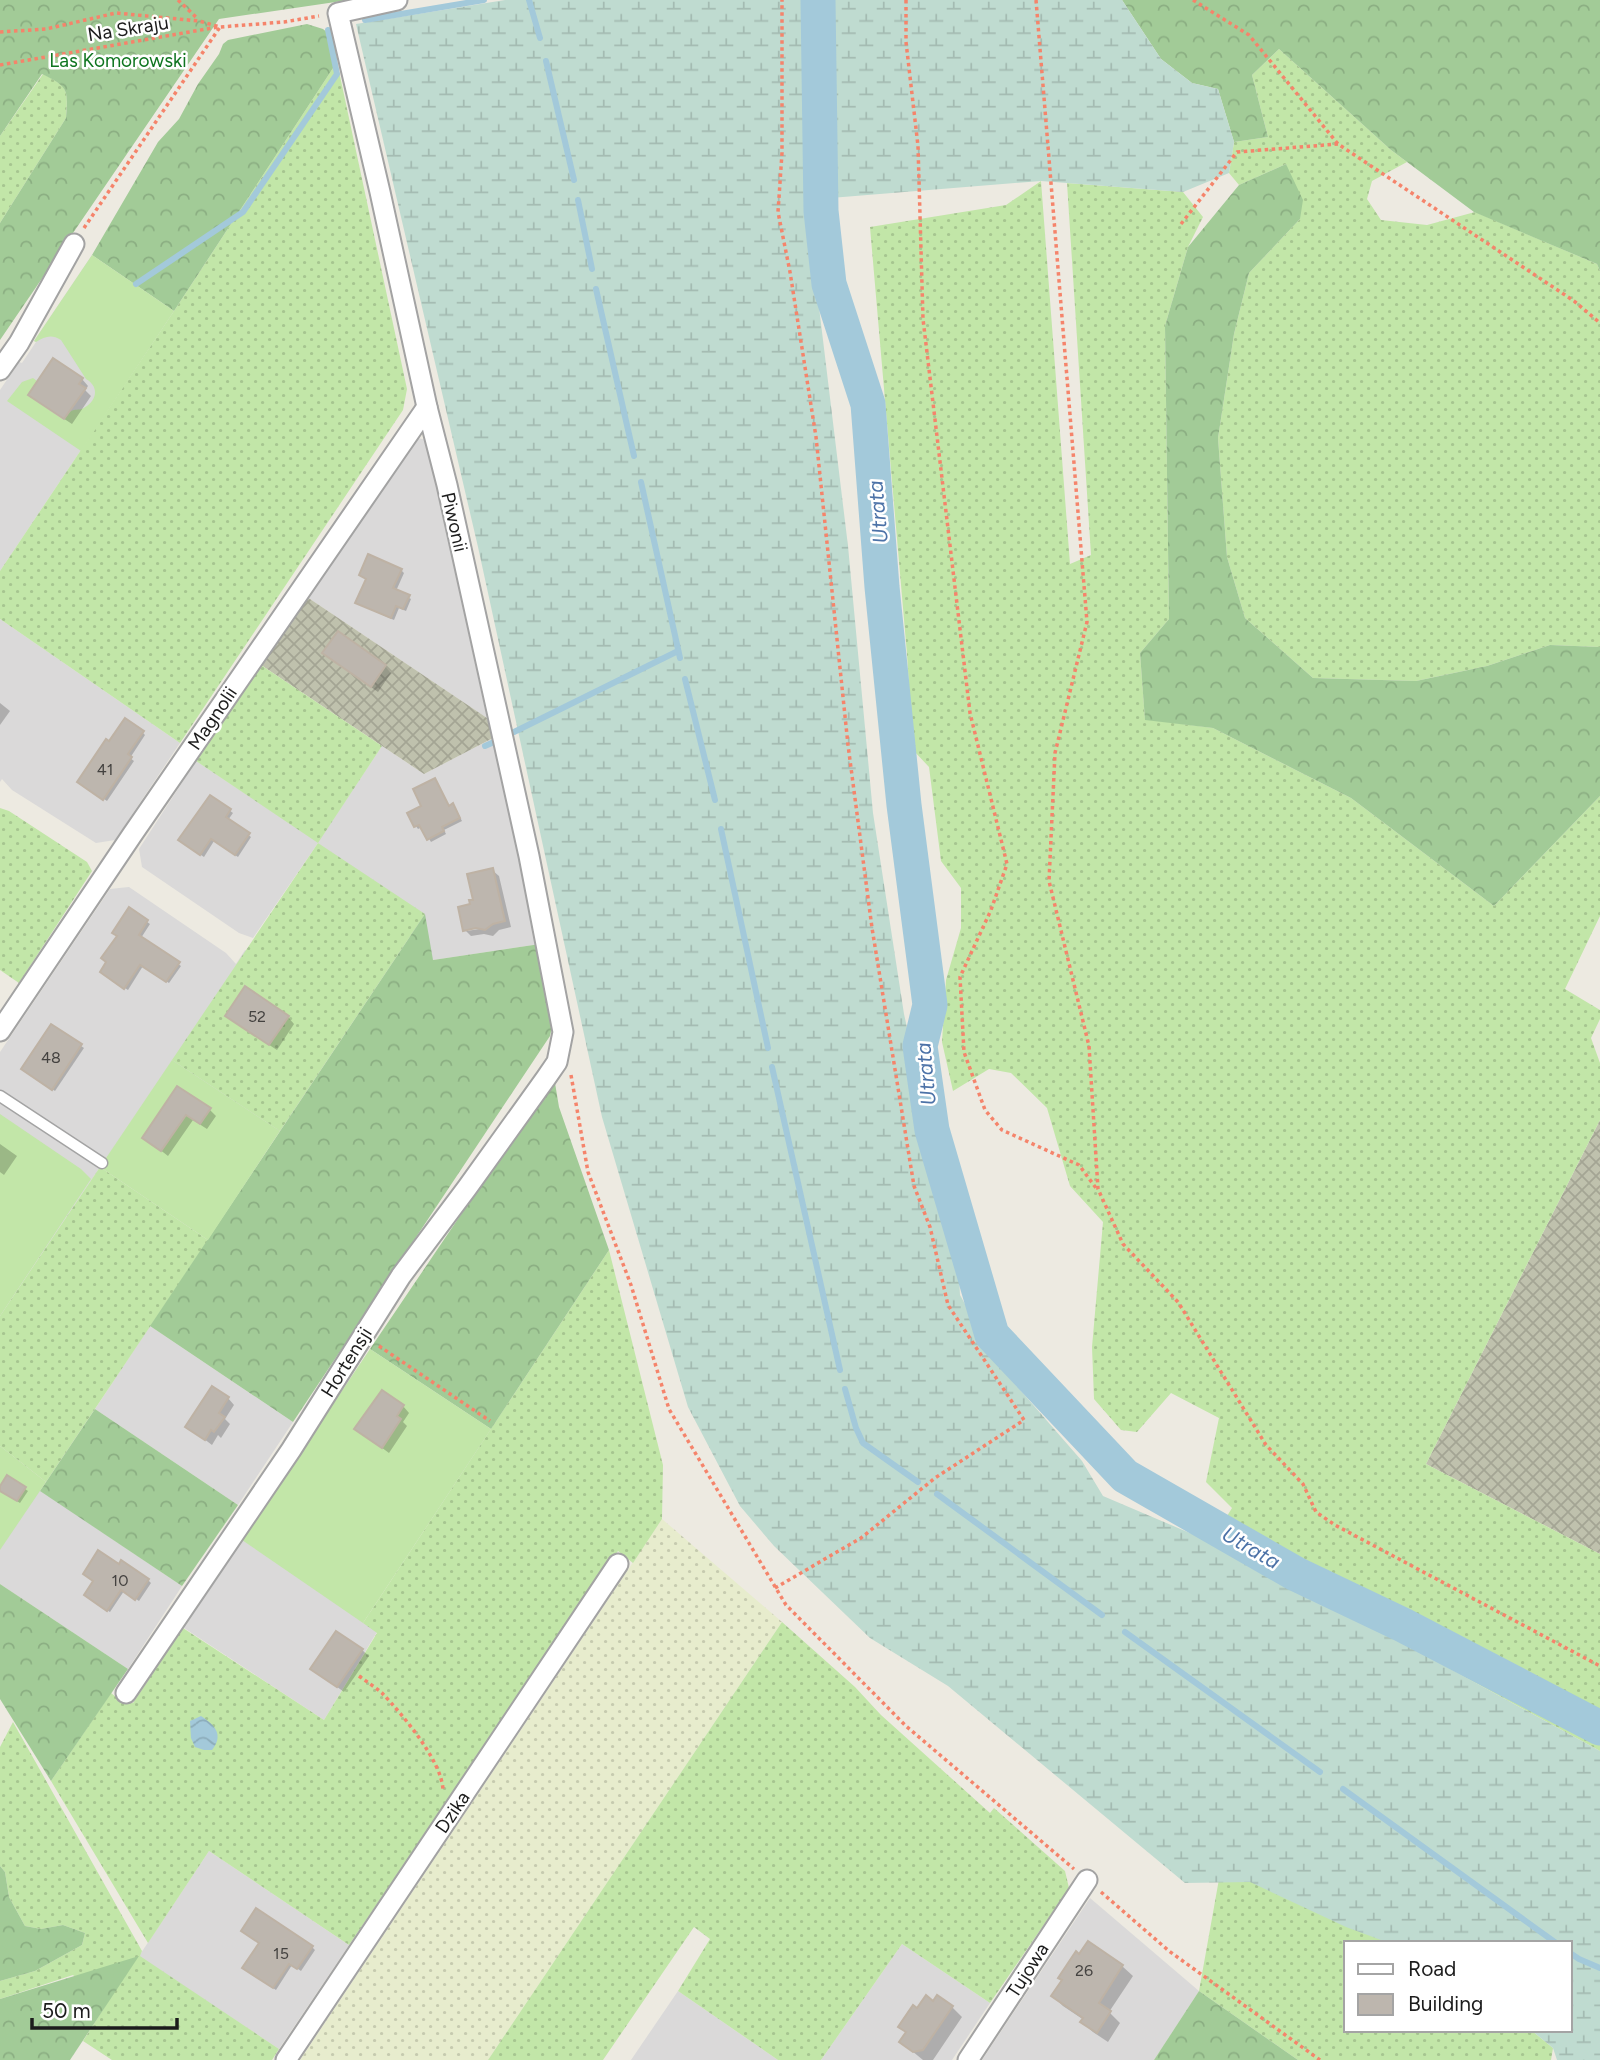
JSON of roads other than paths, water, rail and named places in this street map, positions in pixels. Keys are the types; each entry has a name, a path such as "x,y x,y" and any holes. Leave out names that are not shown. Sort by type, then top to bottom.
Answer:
{"street":[{"name":"Piwonii","path":"397,0 338,13 426,407 447,485 529,856 564,1031"},
{"path":"0,370 19,343 74,244"},
{"name":"Magnolii","path":"0,1031 426,407"},
{"name":"Hortensji","path":"126,1693 291,1450 401,1276 546,1078 556,1062 564,1031"},
{"name":"Dzika","path":"286,2060 618,1564"},
{"name":"Tujowa","path":"968,2060 1087,1880"}],"lane":[{"path":"0,1096 102,1163"}],"water":[{"path":"201,1716 216,1731 216,1745 212,1750 195,1747 191,1738 190,1721"}],"waterway":[{"path":"365,20 484,0"},
{"path":"529,0 540,38"},
{"name":"Utrata","path":"818,0 821,211 829,284 868,404 882,587 904,805 930,1005 920,1046 932,1130 992,1335 1125,1476 1296,1574 1403,1625 1600,1728"},
{"path":"136,284 243,212 337,74 328,30"},
{"path":"546,61 574,180"},
{"path":"578,200 592,269"},
{"path":"596,289 634,456"},
{"path":"641,482 680,658"},
{"path":"514,732 678,651"},
{"path":"685,679 715,800"},
{"path":"485,746 494,742"},
{"path":"721,829 768,1048"},
{"path":"772,1067 840,1370"},
{"path":"845,1389 863,1443 918,1482"},
{"path":"937,1494 1102,1615"},
{"path":"1125,1632 1320,1772"},
{"path":"1343,1789 1553,1941"},
{"path":"1572,1954 1600,1968"}],"park label":[{"name":"Las Komorowski","path":"118,60"}]}
